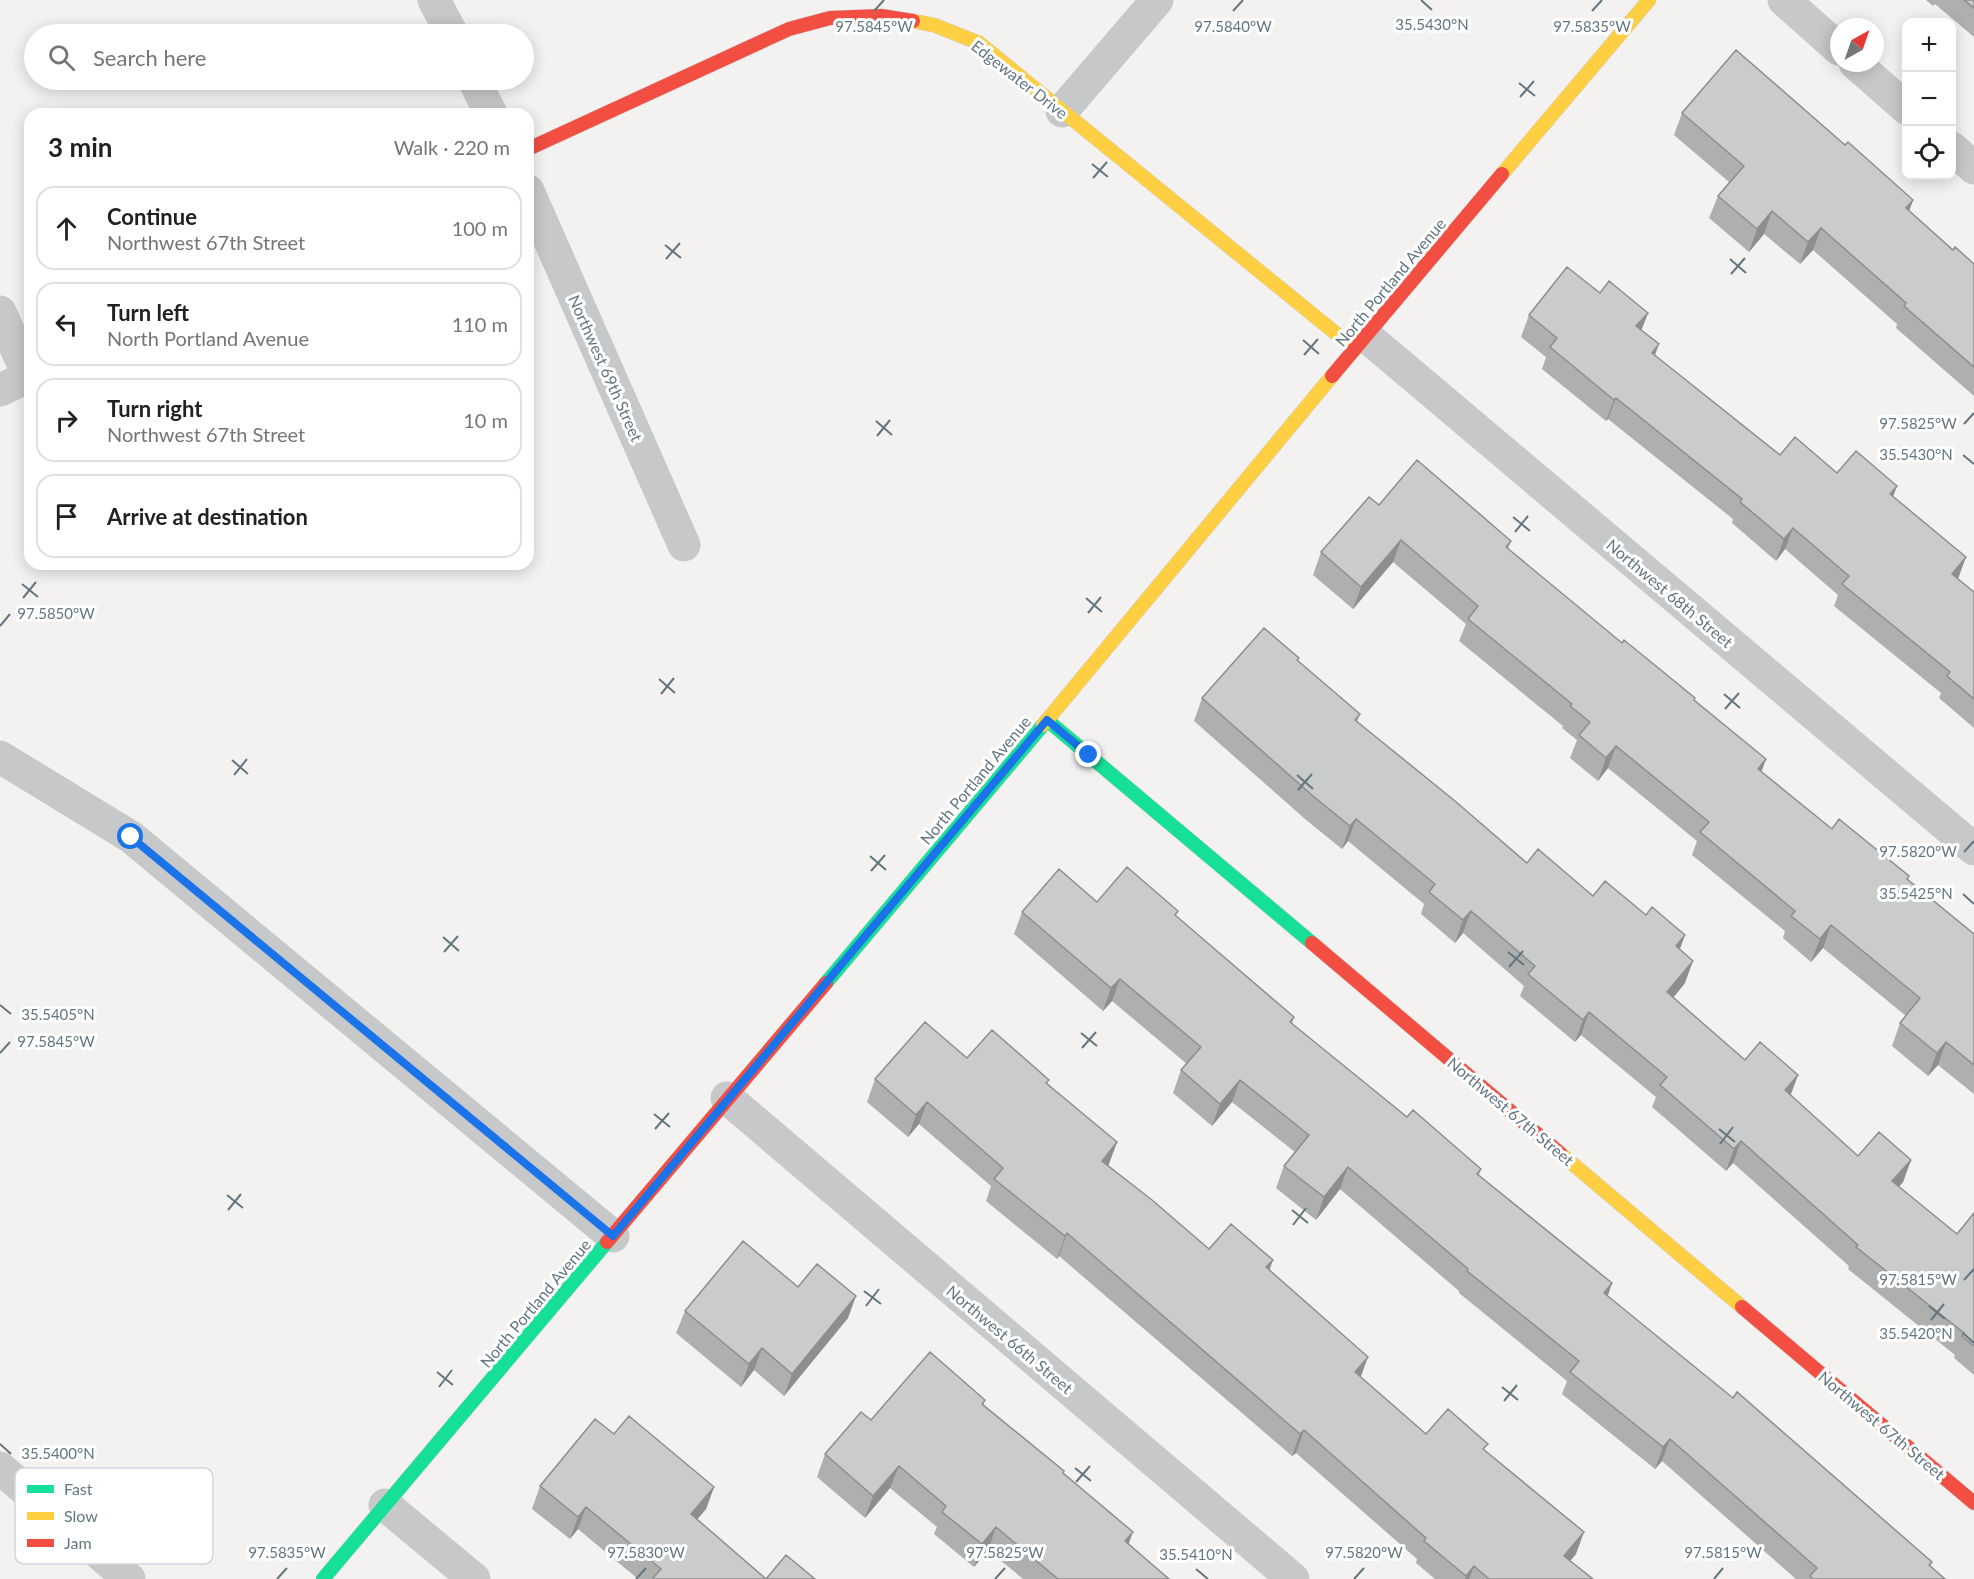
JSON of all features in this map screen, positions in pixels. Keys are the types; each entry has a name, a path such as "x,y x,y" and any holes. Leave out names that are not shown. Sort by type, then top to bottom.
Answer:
{"street":[{"path":"434,0 447,24"},
{"path":"1062,111 1156,0"},
{"name":"North Portland Avenue","path":"323,1579 1047,720 1649,0"},
{"path":"1784,0 1830,41"},
{"name":"Edgewater Drive","path":"534,146 789,29 830,18 881,16 934,25 979,43 1062,111 1360,343"},
{"path":"1865,72 1902,104"},
{"path":"479,90 488,108"},
{"path":"1956,152 1974,168"},
{"name":"Northwest 69th Street","path":"534,205 684,545"},
{"path":"0,312 24,363"},
{"name":"Northwest 68th Street","path":"1360,343 1974,849"},
{"path":"0,390 24,379"},
{"name":"Northwest 67th Street","path":"1047,720 1974,1503"},
{"path":"0,757 131,837 613,1236"},
{"name":"Northwest 66th Street","path":"727,1098 1293,1579"},
{"path":"0,1468 15,1481"},
{"path":"386,1505 474,1579"},
{"path":"112,1564 129,1579"}],"building":[{"path":"1964,0 1974,0 1974,8"},
{"path":"1736,50 1845,145 1848,142 1913,200 1906,208 1953,250 1955,247 1974,264 1974,367 1904,306 1906,303 1821,228 1808,242 1772,211 1757,229 1718,196 1744,166 1682,113"},
{"path":"1567,267 1600,293 1609,281 1648,313 1636,326 1659,344 1652,353 1780,455 1795,437 1837,473 1856,451 1897,486 1890,494 1966,557 1952,574 1974,592 1974,699 1947,676 1950,672 1842,584 1849,576 1793,528 1784,539 1740,502 1742,499 1616,398 1614,400 1550,347 1557,338 1529,315"},
{"path":"1417,460 1511,541 1506,547 1622,643 1624,640 1766,759 1758,769 1832,829 1839,819 1909,876 1907,879 1974,934 1974,1065 1946,1042 1937,1053 1900,1023 1920,998 1831,925 1820,939 1791,916 1795,911 1700,832 1709,822 1616,746 1606,758 1579,735 1590,722 1570,706 1572,704 1468,619 1478,606 1401,540 1361,587 1321,552 1369,497 1379,505"},
{"path":"1264,628 1299,658 1297,660 1360,714 1355,720 1527,863 1538,849 1593,896 1605,881 1646,915 1652,907 1685,935 1676,946 1693,961 1667,992 1745,1060 1760,1042 1798,1075 1785,1090 1858,1156 1879,1132 1911,1160 1892,1181 1957,1234 1974,1213 1974,1346 1962,1336 1964,1333 1856,1247 1858,1245 1741,1141 1734,1149 1660,1085 1667,1077 1589,1012 1583,1020 1528,974 1535,966 1471,911 1463,920 1429,892 1435,884 1356,819 1350,826 1202,698"},
{"path":"1127,867 1178,911 1175,915 1294,1017 1290,1022 1407,1117 1413,1110 1481,1169 1477,1174 1612,1283 1604,1293 1733,1398 1737,1392 1932,1562 1929,1565 1945,1579 1813,1579 1810,1576 1817,1568 1670,1439 1663,1447 1570,1372 1579,1361 1467,1271 1468,1269 1348,1167 1324,1197 1284,1166 1309,1135 1240,1080 1220,1104 1181,1070 1201,1047 1120,979 1111,988 1022,912 1059,869 1097,902"},
{"path":"925,1022 967,1058 992,1030 1049,1080 1046,1083 1117,1142 1102,1161 1209,1249 1231,1224 1273,1260 1266,1267 1368,1357 1355,1372 1426,1434 1448,1409 1488,1444 1483,1449 1584,1532 1564,1556 1593,1579 1489,1579 1474,1566 1466,1576 1424,1541 1426,1538 1304,1430 1300,1434 1067,1233 1065,1236 994,1179 1003,1168 927,1102 916,1115 875,1079"},
{"path":"743,1241 798,1287 817,1264 856,1296 792,1374 762,1348 749,1364 685,1311"},
{"path":"930,1352 985,1400 982,1404 1064,1471 1063,1473 1133,1532 1125,1541 1169,1579 1058,1579 996,1527 982,1544 942,1512 946,1506 899,1466 873,1496 825,1454 861,1412 871,1420"},
{"path":"629,1416 714,1487 691,1514 766,1579 654,1579 661,1569 586,1507 578,1517 540,1486 595,1419 614,1434"},
{"path":"786,1555 815,1579 766,1579"}],"traffic: fast":[{"path":"1047,720 1312,943"},
{"path":"826,983 1043,725"},
{"path":"323,1579 607,1242"}],"traffic: slow":[{"path":"1502,174 1649,0"},
{"path":"913,21 934,25 979,43 1355,349"},
{"path":"1043,725 1332,376"},
{"path":"1561,1154 1742,1307"}],"traffic: jam":[{"path":"534,146 789,29 830,18 881,16 913,21"},
{"path":"1332,376 1502,174"},
{"path":"1312,943 1561,1154"},
{"path":"607,1242 826,983"},
{"path":"1742,1307 1974,1503"}],"route":[{"path":"131,837 613,1236 1047,720 1089,755"}]}
